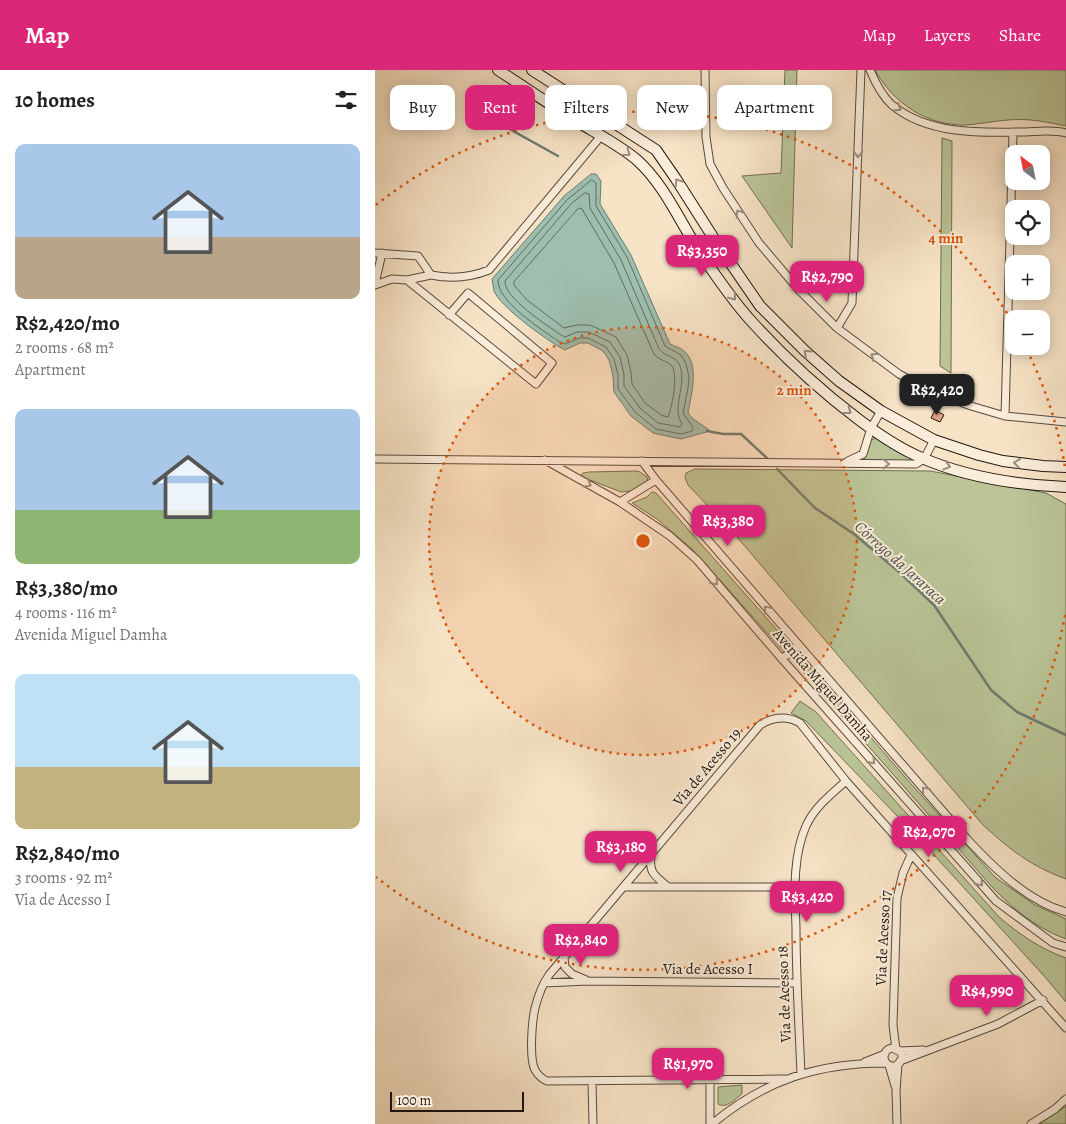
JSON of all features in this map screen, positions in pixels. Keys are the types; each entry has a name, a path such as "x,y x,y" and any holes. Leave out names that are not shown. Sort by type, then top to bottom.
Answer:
{"street":[{"path":"498,70 545,100"},
{"path":"532,70 555,85"},
{"path":"705,70 705,137 710,164 723,188 759,243 799,290 837,328 899,374 929,389 971,406 1005,416 1066,422"},
{"path":"837,328 852,303 861,70"},
{"path":"870,70 878,88 892,105 913,117 945,130 1066,132"},
{"path":"592,130 611,141 637,160 657,182 706,261 751,322 830,398 871,428 910,453 924,459 988,478 1024,484 1066,487"},
{"path":"611,141 619,130"},
{"path":"623,130 656,150 718,245 761,306 805,352 839,381 881,411 934,440 1003,461 1066,467"},
{"path":"1005,416 1013,132"},
{"path":"431,274 418,256 379,253 375,284 392,279 407,280 431,274 447,278 475,276 489,270 601,136"},
{"path":"407,280 449,315 536,384 552,363 468,293 449,315"},
{"path":"845,463 863,454 871,428 881,411"},
{"path":"375,459 915,464 924,459 934,440"},
{"name":"Avenida Miguel Damha","path":"545,460 620,502 670,536 697,560 996,902 1053,943 1066,947"},
{"name":"Avenida Miguel Damha","path":"642,461 656,480 967,839 991,864 1028,894 1066,912"},
{"path":"620,502 656,480"},
{"path":"782,659 799,646"},
{"name":"Via de Acesso 19","path":"592,1082 547,1081 534,1069 532,1050 534,1010 544,983 624,886 760,725 770,719 779,717 794,719 800,722 846,781"},
{"path":"846,781 1066,1028"},
{"name":"Via de Acesso 18","path":"801,1074 795,887 797,852 806,826 815,811 846,781"},
{"path":"652,854 650,866 653,874 667,886"},
{"name":"Via de Acesso 17","path":"893,1025 897,898 903,872 911,855"},
{"path":"624,886 795,887"},
{"name":"Via de Acesso I","path":"564,958 565,967 572,974 588,981"},
{"name":"Via de Acesso I","path":"544,983 588,981 797,983"},
{"path":"711,1124 753,1095 785,1079 801,1074 862,1063 892,1066 998,1024 1043,1000"},
{"path":"893,1025 901,1058 896,1091 897,1124"},
{"path":"893,1025 884,1060 896,1091"},
{"path":"862,1063 893,1049 898,1051 939,1048"},
{"path":"711,1079 711,1124"},
{"path":"593,1124 592,1082 785,1079"},
{"path":"1031,1124 1055,1109 1066,1099"}],"shaded area":[{"path":"785,70 797,70 797,85 784,85"},
{"path":"875,70 1066,70 1066,126 1023,120 1003,120 966,125 938,121 925,117 901,102 882,82"},
{"path":"783,130 795,130 792,248 742,176 781,173"},
{"path":"942,138 952,141 951,373 940,366"},
{"path":"876,438 915,459 912,462 868,461 864,458 865,443"},
{"path":"695,469 930,471 1046,493 1066,504 1066,879 1041,868 1021,856 983,825 731,530 688,485 685,477 686,473"},
{"path":"637,471 647,477 648,482 632,491 621,492 580,476 583,473 589,472"},
{"path":"652,492 656,493 793,648 786,654 692,549 657,519 632,503 647,497"},
{"path":"797,652 912,785 996,878 1035,905 1066,919 1066,939 1055,935 1026,917 992,887 791,658"},
{"path":"800,701 816,712 999,917 1031,941 1066,958 1066,1002 925,845 806,721 791,713"},
{"path":"742,1085 742,1094 734,1101 725,1105 718,1104 718,1087"},
{"path":"1066,1106 1066,1124 1039,1124"}],"water":[{"path":"591,174 596,174 601,181 600,204 631,255 670,344 684,351 692,364 693,380 688,413 710,431 681,439 653,433 631,416 614,392 609,360 603,351 588,343 580,343 565,350 548,340 515,315 498,298 494,291 492,279 564,196"}],"building":[{"path":"935,410 944,415 940,422 931,418"}],"waterway":[{"name":"Córrego da Jararaca","path":"511,130 558,156"},
{"name":"Córrego da Jararaca","path":"707,431 723,434 741,434 769,460"},
{"name":"Córrego da Jararaca","path":"777,469 815,508 854,534 898,571 934,605 991,690 1017,712 1066,735"}]}
